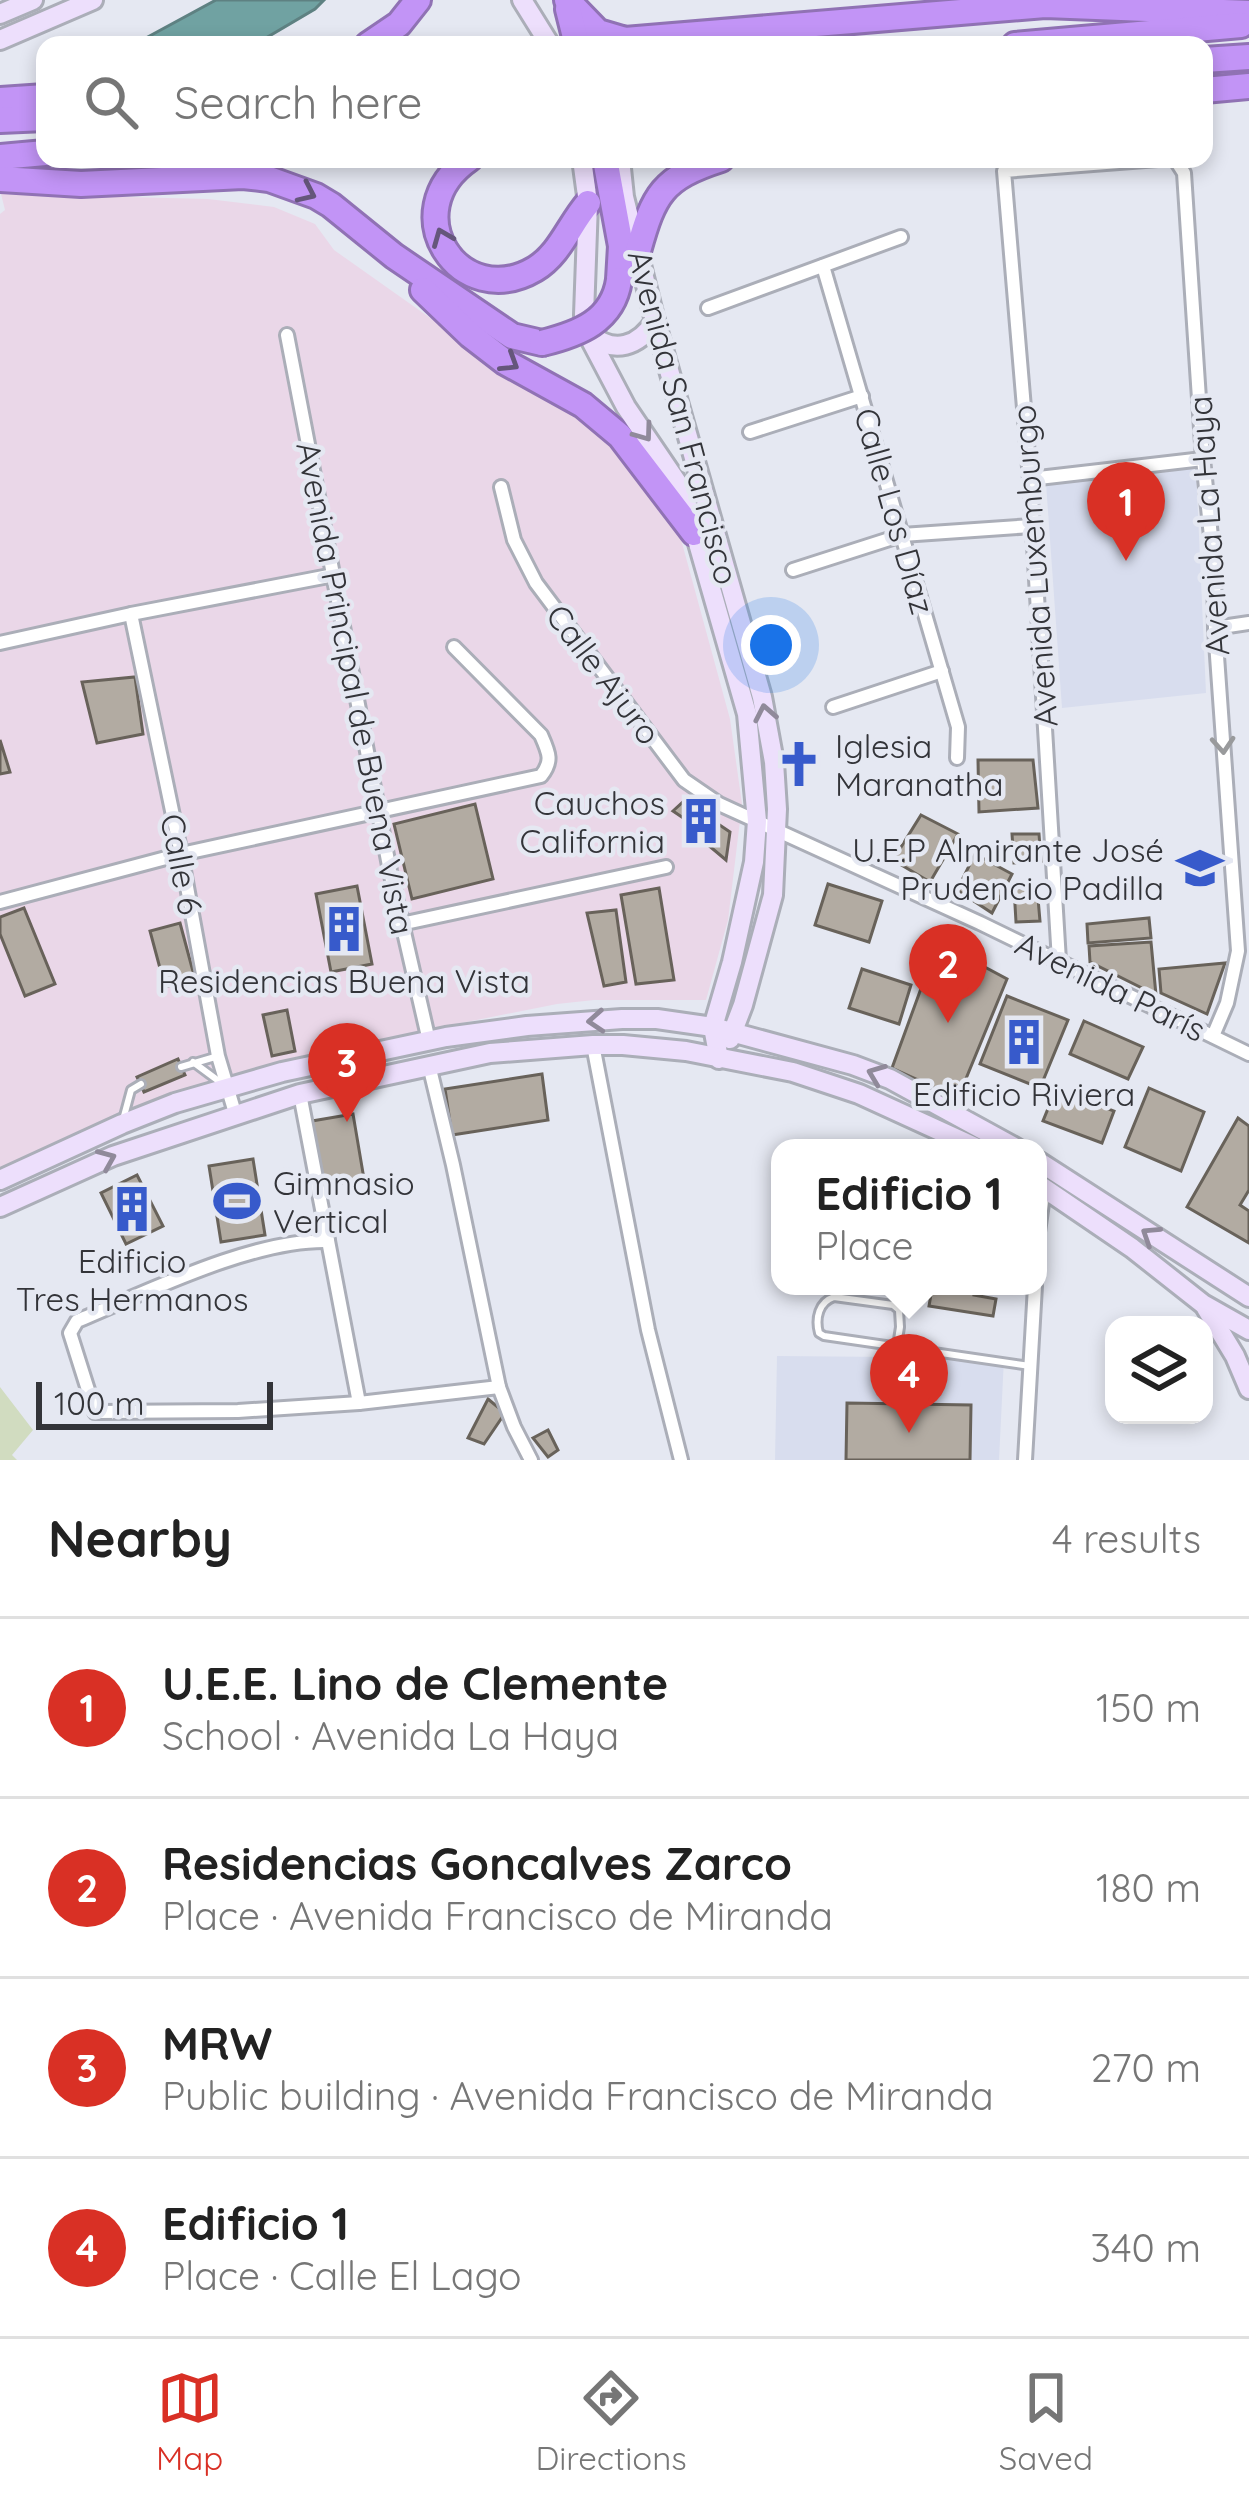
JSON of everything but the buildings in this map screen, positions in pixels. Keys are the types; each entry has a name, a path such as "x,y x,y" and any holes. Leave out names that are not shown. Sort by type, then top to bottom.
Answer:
{"highway":[{"path":"381,36 399,24 418,0"},
{"path":"566,3 598,32 612,36"},
{"path":"566,3 575,36"},
{"path":"674,36 1045,5 1249,13"},
{"path":"1121,36 1249,25"},
{"path":"1213,59 1249,57"},
{"path":"1213,89 1249,86"},
{"path":"0,100 36,98"},
{"path":"0,120 36,118"},
{"path":"0,157 36,154"},
{"path":"461,168 437,200 438,241 463,270 476,275 501,279 537,268 556,250 588,203"},
{"path":"13,180 81,184 243,176 293,186 331,205 394,256 512,337 542,344 581,330 607,313 616,297 621,246 607,168"},
{"path":"638,251 651,206 661,192 695,168"},
{"path":"394,256 420,287 505,362 583,405 620,436 694,532"}],"main road":[{"path":"0,14 33,0"},
{"path":"51,20 58,7 72,0"},
{"path":"0,40 93,0"},
{"path":"522,0 544,36"},
{"path":"566,3 582,36"},
{"name":"Avenida San Francisco","path":"583,168 588,203 586,331 626,407 683,491 747,714 757,821 754,862 712,1028"},
{"name":"Avenida San Francisco","path":"621,168 656,321 762,697 774,762 773,895 734,1032 719,1059"},
{"path":"586,331 604,346 616,347 640,340 656,321"},
{"path":"0,1180 122,1124 282,1072 429,1041 526,1026 622,1019 657,1019 734,1032 890,1078 1000,1139"},
{"path":"712,1028 719,1059"},
{"path":"0,1207 112,1156 235,1113 300,1094 490,1053 623,1045 686,1051 793,1072 859,1094 957,1139"},
{"path":"1047,1167 1249,1297"},
{"path":"1047,1190 1203,1304 1249,1330"},
{"path":"1203,1304 1249,1389"}],"street":[{"name":"Avenida Luxemburgo","path":"1042,168 1004,171 1030,478 1059,961"},
{"name":"Avenida La Haya","path":"1180,168 1214,566 1238,951 1227,1003 1213,1036"},
{"path":"708,308 901,237"},
{"name":"Calle Los Díaz","path":"823,266 958,727 957,758"},
{"name":"Avenida Principal de Buena Vista","path":"287,335 401,924 429,1041"},
{"path":"750,432 862,396"},
{"path":"1030,478 1203,459"},
{"name":"Calle Ajuro","path":"501,487 514,540 536,583 684,780 719,804 776,829"},
{"path":"793,570 902,535 1032,526"},
{"path":"0,643 334,575"},
{"name":"Calle 6","path":"131,614 218,1056 235,1113"},
{"path":"1215,628 1249,623"},
{"path":"0,902 181,854 541,776 550,765 550,754 541,736 454,647"},
{"path":"833,707 942,670"},
{"name":"Avenida París","path":"776,829 1249,1054"},
{"path":"401,924 666,867"},
{"path":"593,1046 648,1330 681,1460"},
{"path":"429,1064 499,1387 531,1460"},
{"path":"300,1094 359,1403"},
{"path":"328,1241 302,1240 227,1260 77,1322 70,1333 95,1412 238,1412 499,1387"},
{"path":"1025,1460 1034,1295"}],"lane":[{"path":"182,1067 218,1056"},
{"path":"193,1062 227,1088"},
{"path":"122,1124 131,1090 141,1084"},
{"path":"897,1346 900,1327 893,1305 834,1297 820,1307 817,1325 824,1336 1030,1366"}],"shaded area":[{"path":"216,0 324,0 269,36 150,36"},
{"path":"1,194 208,199 274,207 315,224 334,250 467,344 557,400 621,453 679,532 730,719 742,804 728,920 706,1000 557,1004 310,1056 237,1077 0,1178 0,214 5,210"},
{"path":"1196,468 1206,693 1062,708 1046,483"},
{"path":"777,1356 1004,1358 999,1460 775,1460"},
{"path":"0,1387 33,1430 12,1455 17,1460 0,1460"}],"place":[{"name":"U.E.E. Lino de Clemente","path":"1126,561"},
{"name":"Iglesia Maranatha","path":"799,764"},
{"name":"Cauchos California","path":"701,821"},
{"name":"U.E.P Almirante José Prudencio Padilla","path":"1200,868"},
{"name":"Residencias Buena Vista","path":"344,929"},
{"name":"Residencias Goncalves Zarco","path":"948,1023"},
{"name":"Edificio Riviera","path":"1024,1042"},
{"name":"MRW","path":"347,1122"},
{"name":"Gimnasio Vertical","path":"237,1201"},
{"name":"Edificio Tres Hermanos","path":"132,1209"},
{"name":"Edificio 1","path":"909,1433"}]}
